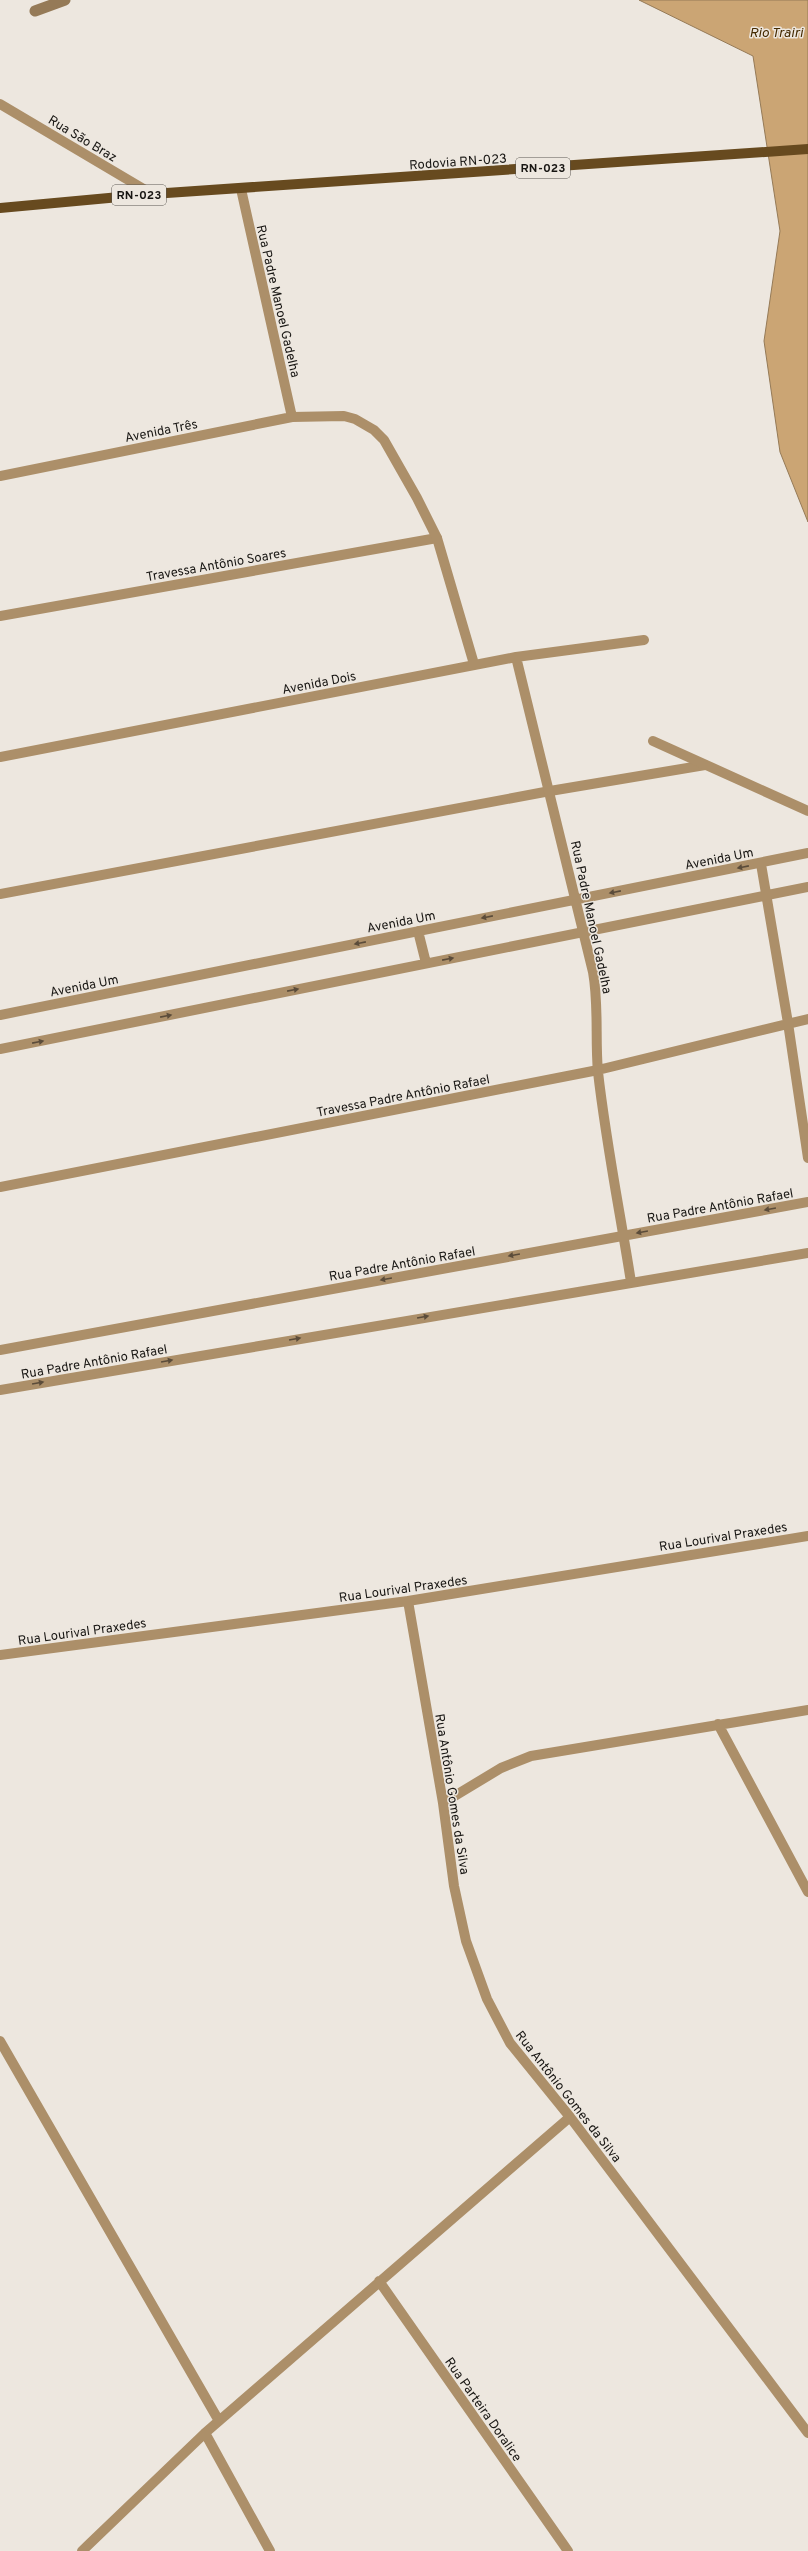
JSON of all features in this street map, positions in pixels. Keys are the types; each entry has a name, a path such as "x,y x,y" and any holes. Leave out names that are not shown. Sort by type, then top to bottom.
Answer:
{"main road":[{"name":"Rodovia RN-023","path":"241,189 808,149"},
{"name":"RN-023","path":"0,208 152,194 241,189"}],"street":[{"name":"Rua São Braz","path":"0,104 152,194"},
{"name":"Rua Padre Manoel Gadelha","path":"241,189 292,418"},
{"name":"Avenida Três","path":"0,476 292,418 327,417 355,419 374,430 384,440 417,498 437,538"},
{"name":"Travessa Antônio Soares","path":"0,616 437,538"},
{"path":"437,538 474,664"},
{"name":"Avenida Dois","path":"0,757 474,664 644,640"},
{"name":"Rua Padre Manoel Gadelha","path":"516,657 585,931 597,996 598,1070 609,1158 631,1282"},
{"path":"653,741 808,812"},
{"path":"0,894 550,791 705,765"},
{"name":"Avenida Um","path":"0,1015 577,899 760,864 808,853"},
{"path":"760,864 767,895 788,1023 808,1158"},
{"path":"0,1049 808,887"},
{"path":"418,931 426,963"},
{"name":"Travessa Padre Antônio Rafael","path":"0,1187 598,1070 808,1019"},
{"name":"Rua Padre Antônio Rafael","path":"0,1350 808,1202"},
{"name":"Rua Padre Antônio Rafael","path":"0,1390 808,1253"},
{"name":"Rua Lourival Praxedes","path":"0,1655 408,1601 808,1536"},
{"name":"Rua Antônio Gomes da Silva","path":"408,1601 443,1803 454,1886 466,1941 487,1999 510,2043 570,2117 808,2433"},
{"path":"443,1803 501,1768 532,1756 808,1710"},
{"path":"718,1724 808,1892"},
{"path":"0,2041 219,2421"},
{"path":"82,2551 205,2433 570,2117"},
{"name":"Rua Parteira Doralice","path":"379,2281 568,2551"},
{"path":"205,2433 270,2551"}],"water":[{"name":"Rio Trairi","path":"639,0 808,0 808,522 780,452 764,341 780,231 753,56"}],"waterway":[{"path":"35,11 65,0"}]}
